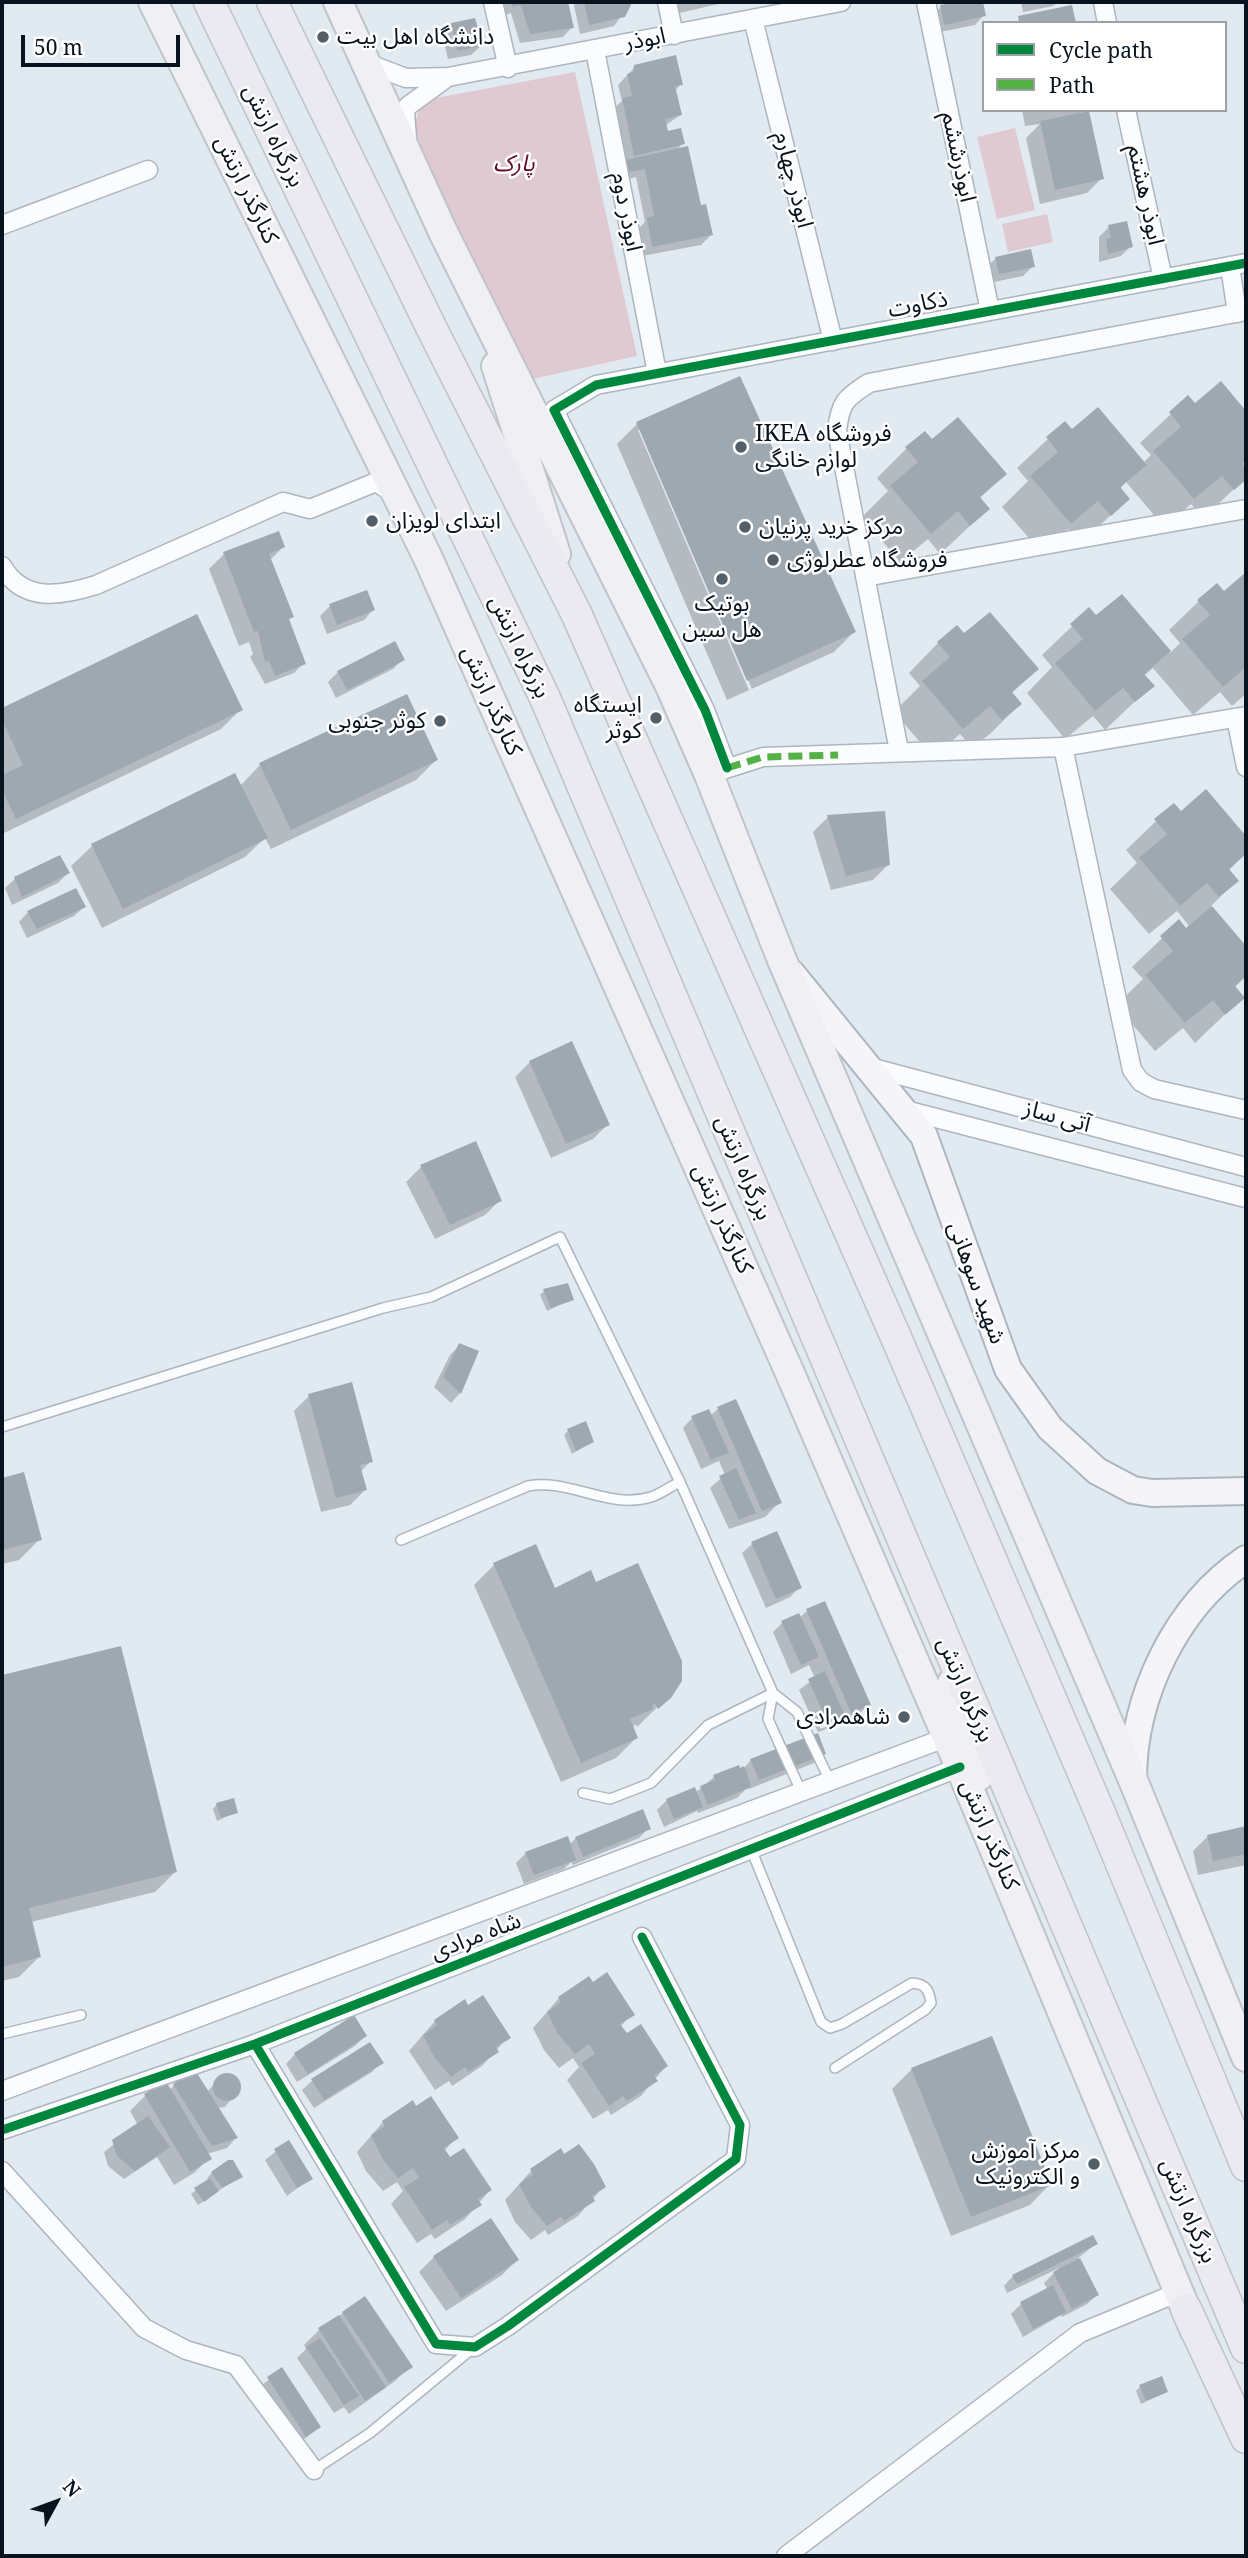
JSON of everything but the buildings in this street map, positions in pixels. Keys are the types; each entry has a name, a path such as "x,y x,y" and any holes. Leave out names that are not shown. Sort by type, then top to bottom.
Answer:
{"highway":[{"name":"بزرگراه ارتش","path":"209,2 544,698 1246,2348"},
{"path":"272,2 432,329 576,613 901,1348 1103,1821 1246,2166"},
{"path":"1182,2301 1227,2392 1246,2438"}],"main road":[{"name":"کنارگذر ارتش","path":"153,2 428,558 789,1371 945,1738 960,1767 1246,2456"},
{"path":"338,2 408,150 498,370 509,415 576,613"},
{"path":"443,232 718,772 782,960 1133,1780 1246,2057"},
{"name":"شهید سوهانی","path":"782,960 905,1110 930,1150 980,1298 1008,1369 1050,1428 1097,1471 1133,1489 1152,1493 1246,1492"},
{"path":"1133,1780 1133,1754 1138,1730 1154,1677 1168,1648 1199,1601 1246,1559"},
{"path":"934,1617 1011,1889"}],"street":[{"path":"493,2 508,68"},
{"path":"667,2 674,35"},
{"name":"ابوذر","path":"369,64 406,78 448,77 508,68 841,2"},
{"name":"ابوذرششم","path":"926,2 990,311"},
{"path":"1103,2 1107,21"},
{"name":"ابوذر چهارم","path":"753,19 833,341"},
{"name":"ابوذر دوم","path":"596,50 657,373"},
{"path":"408,150 405,111 413,101 448,77"},
{"name":"ابوذر هشتم","path":"1126,112 1163,279"},
{"path":"2,225 148,170"},
{"path":"899,751 837,431 840,408 850,395 869,383 1242,312 1238,265"},
{"name":"ذکاوت","path":"718,772 705,710 554,410 596,385 1238,265"},
{"path":"2,566 7,575 30,592 65,595 96,585 282,502 310,509 376,482 397,495"},
{"path":"865,578 1246,509"},
{"path":"718,772 763,757 1063,747 1241,717 1246,767"},
{"path":"1063,747 1132,1070 1141,1083 1154,1089 1246,1110"},
{"name":"آتی ساز","path":"869,1067 1246,1167"},
{"path":"957,1123 949,1109 952,1098 964,1092"},
{"name":"آتی ساز","path":"905,1110 1246,1198"},
{"name":"شاه مرادی","path":"2,2091 945,1738"},
{"name":"شاه مرادی","path":"2,2130 255,2044 960,1767"},
{"path":"255,2044 436,2344 475,2347 509,2326 736,2160 740,2125 642,1937"},
{"path":"2,2171 145,2328 186,2350 236,2365 314,2470"},
{"path":"786,2556 1080,2333 1182,2301"}],"lane":[{"path":"2,1427 383,1308 431,1297 560,1237 680,1482 773,1693 797,1712 831,1781"},
{"path":"401,1540 528,1486 547,1483 621,1500 651,1497 680,1482"},
{"path":"773,1693 768,1719 802,1791"},
{"path":"583,1793 610,1799 651,1783 708,1725 773,1693"},
{"path":"751,1849 821,2022 830,2028 842,2024 912,1983 922,1984 929,1990 931,2003 925,2010 835,2068"},
{"path":"2,2034 82,2015"},
{"path":"314,2470 370,2433 475,2347"}],"green space":[{"name":"پارک","path":"575,72 637,356 533,379 414,142 415,125 425,100"},
{"path":"1015,128 1035,210 997,219 977,137"},
{"path":"1047,214 1053,242 1008,252 1002,224"}],"marked path":[{"path":"727,768 763,757 838,755"}],"cycle path":[{"path":"727,768 705,710 554,410 596,385 1246,263"},
{"path":"2,2130 255,2044 960,1767"},
{"path":"255,2044 436,2344 475,2347 508,2326 736,2159 740,2125 642,1937"}],"place":[{"name":"دانشگاه اهل بیت","path":"323,37"},
{"name":"IKEA فروشگاه لوازم خانگی","path":"741,447"},
{"name":"ابتدای لویزان","path":"372,521"},
{"name":"مرکز خرید پرنیان","path":"745,527"},
{"name":"فروشگاه عطرلوژی","path":"773,560"},
{"name":"بوتیک هل سین","path":"722,579"},
{"name":"ایستگاه کوثر","path":"656,718"},
{"name":"کوثر جنوبی","path":"440,721"},
{"name":"شاهمرادی","path":"904,1717"},
{"name":"مرکز آموزش و الکترونیک","path":"1094,2164"}]}
